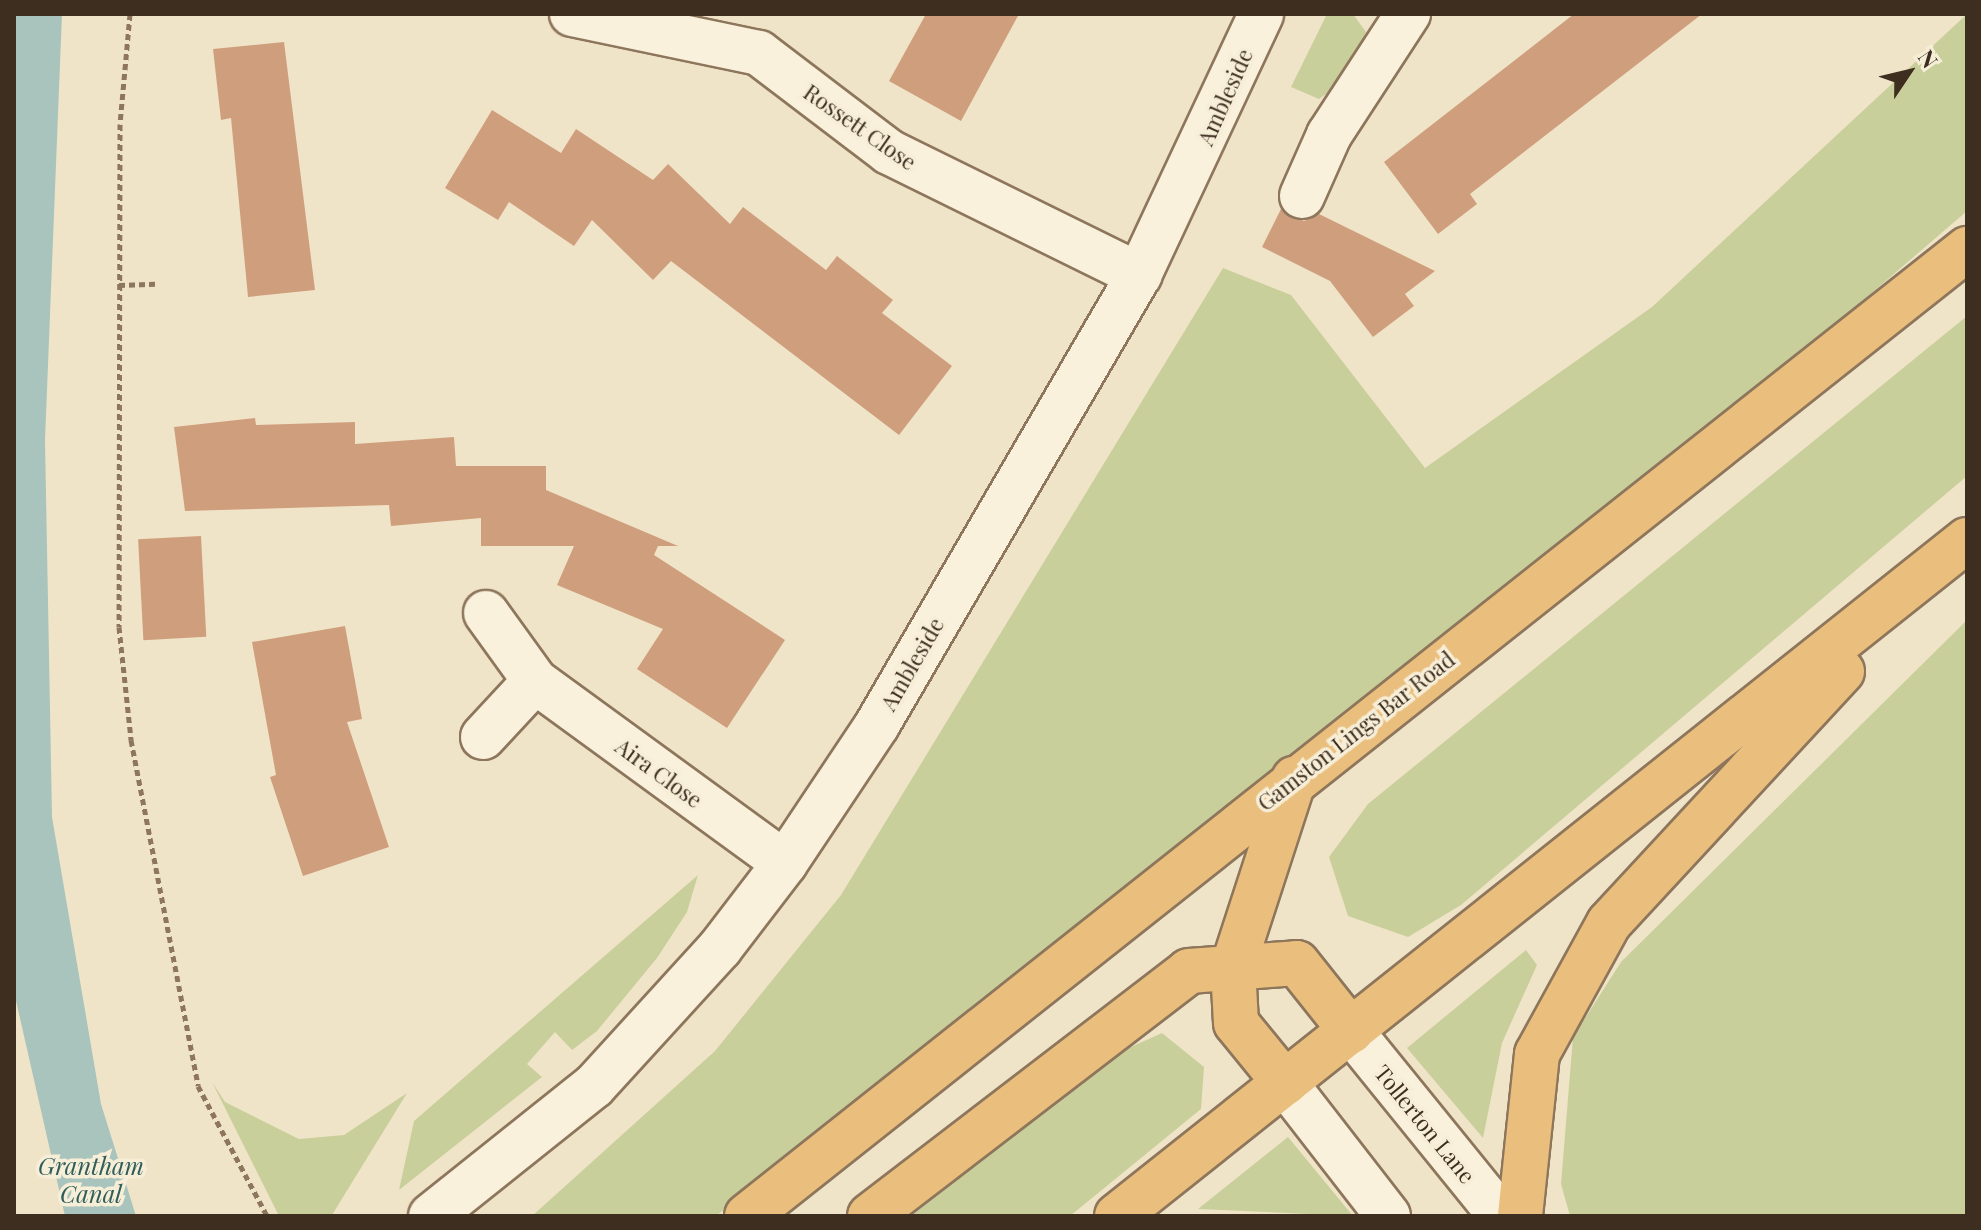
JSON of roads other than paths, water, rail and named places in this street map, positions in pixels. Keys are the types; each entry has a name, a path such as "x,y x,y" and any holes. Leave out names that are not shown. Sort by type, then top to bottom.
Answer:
{"highway":[{"name":"Gamston Lings Bar Road","path":"747,1216 1294,779 1967,249"},
{"path":"1117,1216 1954,552"},
{"path":"1520,1216 1537,1054 1609,923 1954,552"},
{"path":"1285,1083 1236,1023 1233,967 1294,779"},
{"path":"870,1216 1148,999 1189,971 1297,963 1351,1031"}],"street":[{"name":"Rossett Close","path":"572,14 759,53 889,152 1139,275"},
{"name":"Ambleside","path":"431,1216 594,1086 720,948 785,863 877,725 1139,275 1261,14"},
{"path":"1302,196 1329,135 1408,14"},
{"name":"Aira Close","path":"486,613 535,681 785,863"},
{"path":"483,737 535,681"},
{"name":"Tollerton Lane","path":"1351,1031 1501,1216"},
{"path":"1285,1083 1388,1216"}],"water":[{"name":"Grantham Canal","path":"14,14 62,14 45,440 52,817 101,1104 136,1216 65,1216 14,992"}]}
